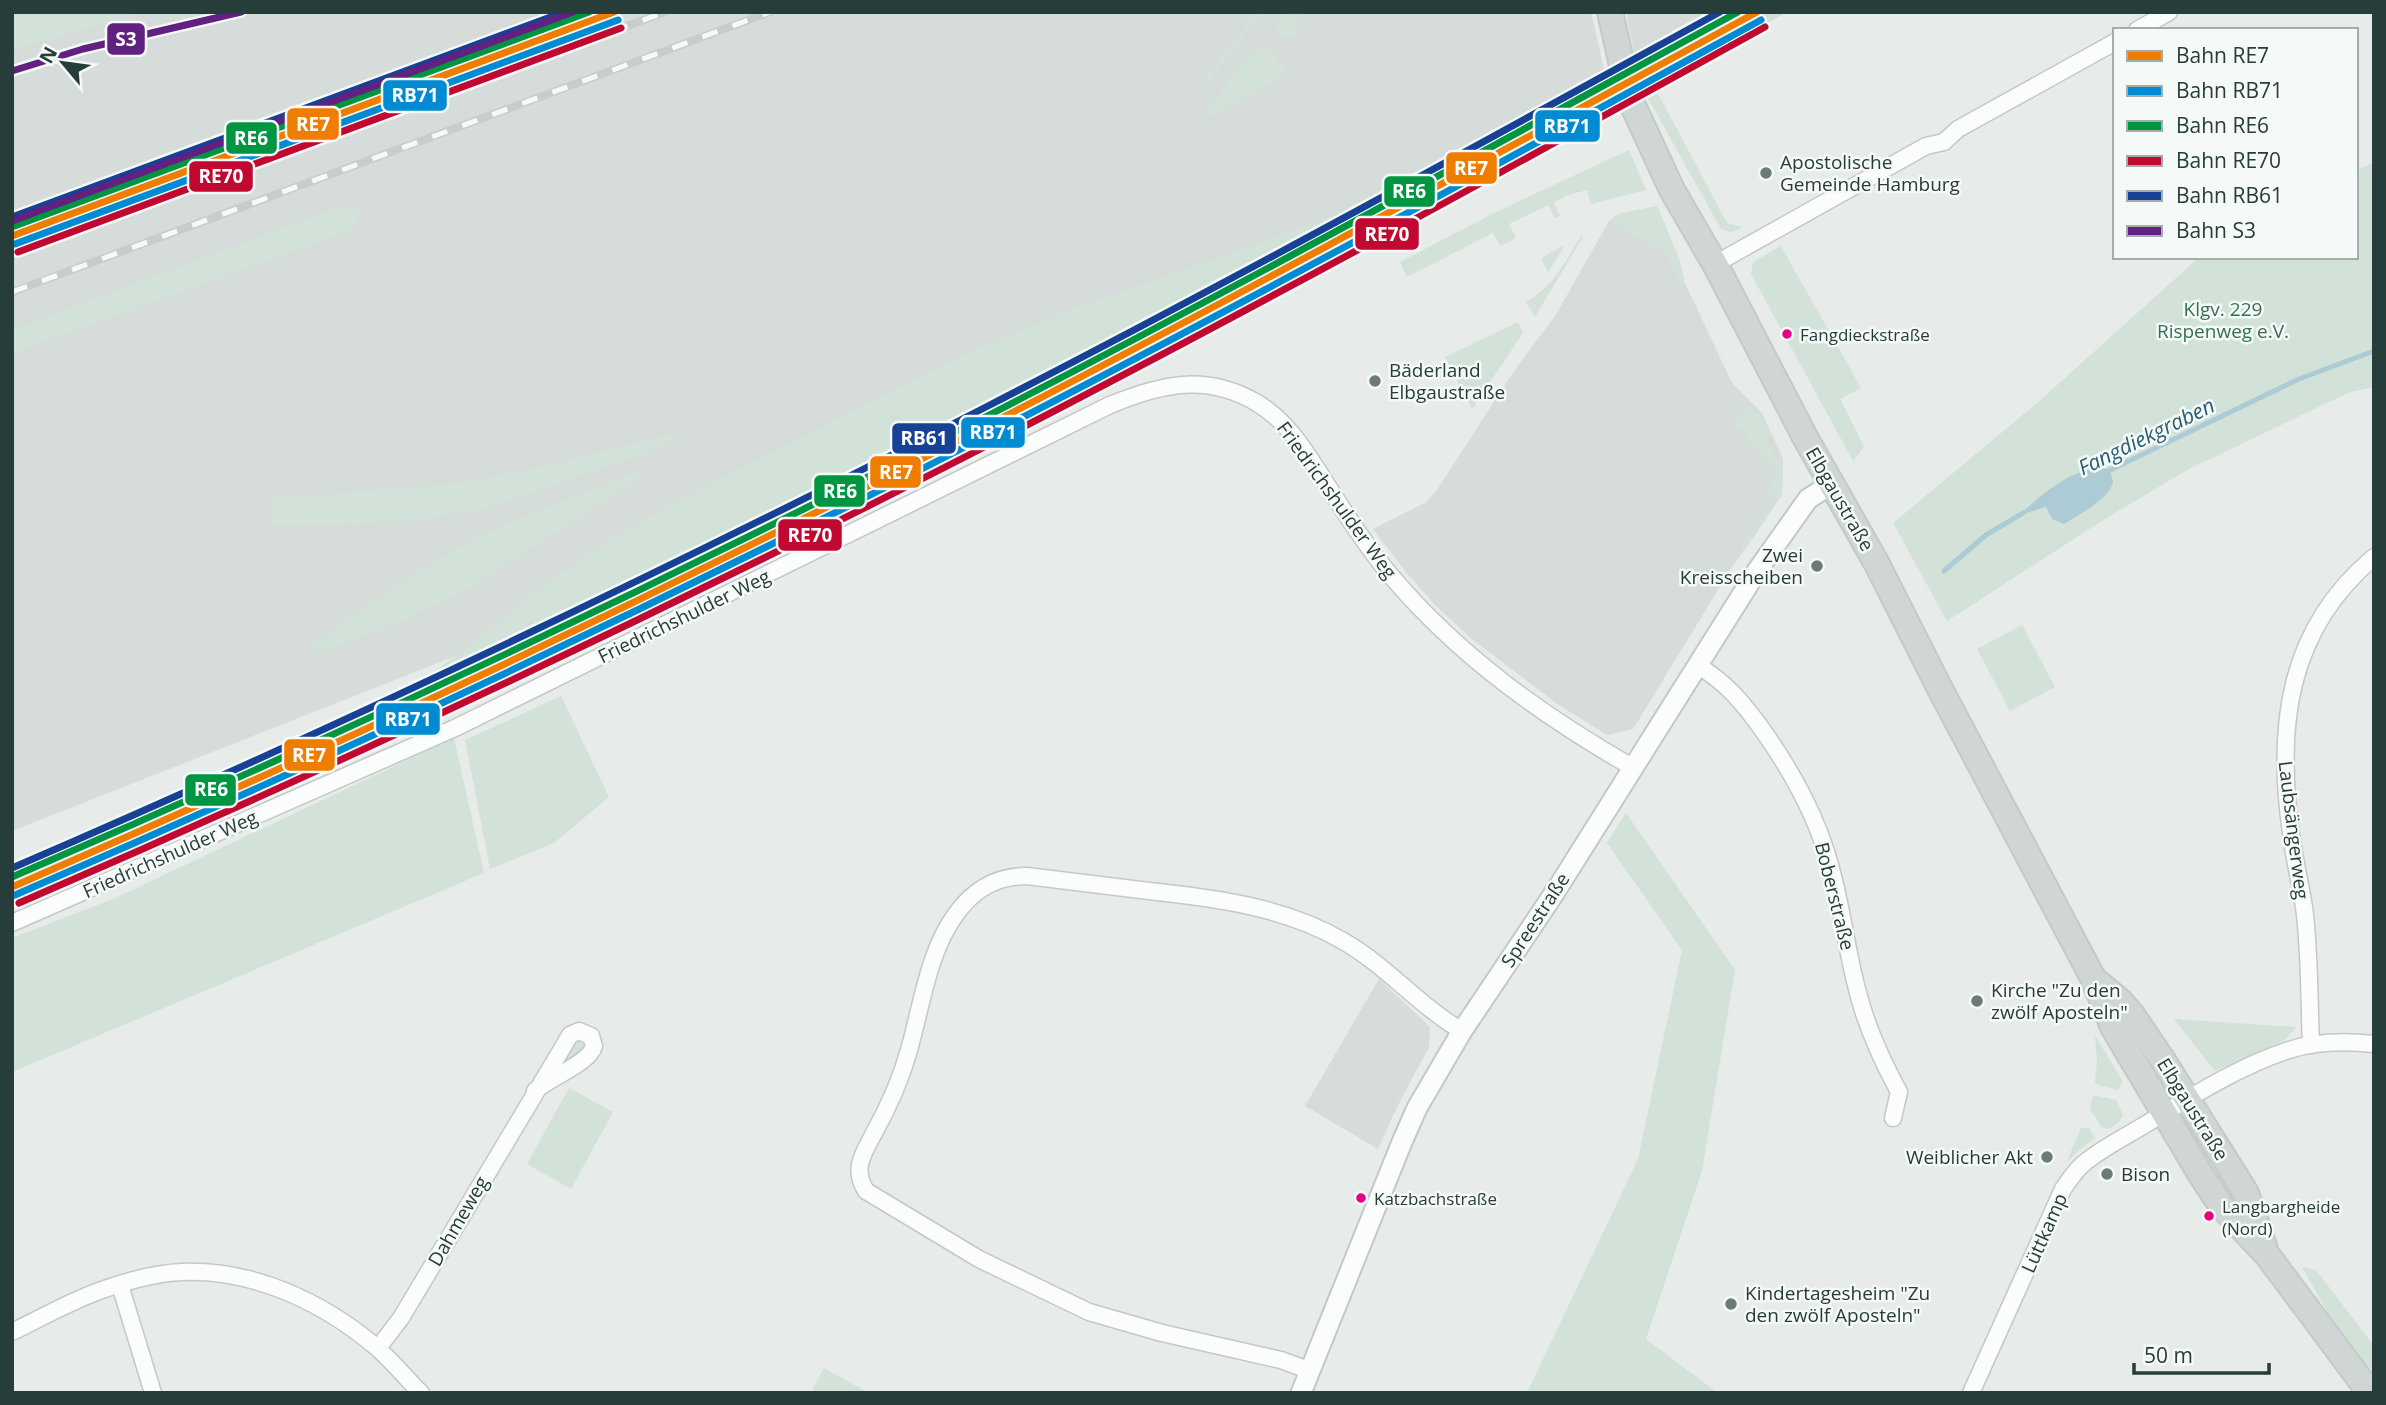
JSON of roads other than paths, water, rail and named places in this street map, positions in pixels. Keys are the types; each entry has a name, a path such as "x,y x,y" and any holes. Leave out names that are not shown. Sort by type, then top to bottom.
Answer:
{"main road":[{"name":"Elbgaustraße","path":"1610,12 1629,97 1672,190 1715,264 1831,484 1877,564 2093,978 2113,1027 2222,1207 2268,1256 2370,1393"},
{"name":"Elbgaustraße","path":"2093,978 2133,1016 2187,1100 2246,1194 2268,1256"}],"street":[{"path":"2141,28 2169,12"},
{"path":"1715,264 1926,146 1944,142 1958,129 2113,43"},
{"name":"Friedrichshulder Weg","path":"12,923 455,728 1110,405 1147,391 1178,384 1202,385 1231,391 1257,403 1281,420 1374,554 1429,618 1507,686 1632,767"},
{"name":"Spreestraße","path":"1301,1393 1402,1142 1423,1097 1461,1031 1555,892 1632,767 1795,515 1808,499 1831,484"},
{"name":"Laubsängerweg","path":"2311,1045 2306,933 2285,777 2285,730 2295,677 2320,617 2346,582 2374,557"},
{"name":"Boberstraße","path":"1697,665 1726,685 1767,736 1798,786 1823,842 1841,910 1856,989 1882,1060 1899,1092 1893,1118"},
{"path":"1311,1371 1281,1360 1162,1333 1090,1312 1060,1300 979,1259 866,1192 861,1184 858,1167 902,1075 934,961 946,930 960,908 976,892 999,879 1013,876 1182,894 1238,904 1296,919 1343,941 1391,974 1434,1013 1461,1031"},
{"name":"Lüttkamp","path":"1970,1393 2070,1178 2084,1163 2187,1100 2289,1050 2346,1041 2374,1044"},
{"name":"Dahmeweg","path":"378,1348 401,1318 535,1091"},
{"path":"12,1332 69,1304 120,1285 180,1272 208,1273 247,1279 304,1299 337,1318 378,1348 421,1393"},
{"path":"120,1285 153,1393"}],"water":[{"path":"2100,467 2109,471 2113,481 2107,494 2064,524 2052,519 2046,507 2018,516 2066,479"}],"waterway":[{"name":"Fangdiekgraben","path":"2104,473 2299,379 2374,351"},
{"name":"Fangdiekgraben","path":"1944,571 1986,535 2023,513"}],"railway":[{"path":"12,253 665,12"},
{"path":"12,292 770,12"}],"rail line":[{"name":"S3","path":"12,71 83,49 241,12"},
{"name":"RB61","path":"12,217 564,12"},
{"name":"S3","path":"12,221 573,12"},
{"name":"RE6","path":"12,227 589,12"},
{"name":"RE7","path":"12,236 614,12"},
{"name":"RB61","path":"12,868 258,759 502,646 864,469 1262,262 1720,12"},
{"name":"RE6","path":"12,877 384,711 874,474 1182,314 1738,12"},
{"name":"RE7","path":"12,887 385,720 875,483 1187,321 1757,12"},
{"name":"RB71","path":"15,244 618,20"},
{"name":"RB71","path":"15,895 388,728 879,491 1287,278 1761,20"},
{"name":"RE70","path":"19,903 392,736 883,499 1291,286 1765,27"},
{"name":"RE70","path":"18,252 621,28"}],"place":[{"name":"Apostolische Gemeinde Hamburg","path":"1766,173"},
{"name":"Fangdieckstraße","path":"1787,334"},
{"name":"Bäderland Elbgaustraße","path":"1375,381"},
{"name":"Zwei Kreisscheiben","path":"1817,566"},
{"name":"Kirche \"Zu den zwölf Aposteln\"","path":"1977,1001"},
{"name":"Weiblicher Akt","path":"2047,1157"},
{"name":"Bison","path":"2107,1174"},
{"name":"Katzbachstraße","path":"1361,1198"},
{"name":"Langbargheide (Nord)","path":"2209,1216"},
{"name":"Kindertagesheim \"Zu den zwölf Aposteln\"","path":"1731,1304"}],"park label":[{"name":"Klgv. 229 Rispenweg e.V.","path":"2223,320"}]}
